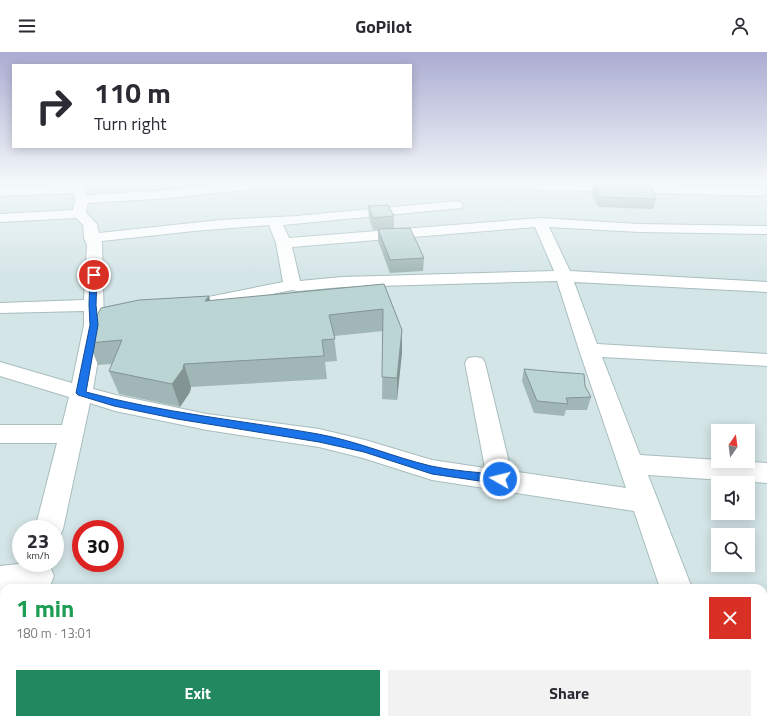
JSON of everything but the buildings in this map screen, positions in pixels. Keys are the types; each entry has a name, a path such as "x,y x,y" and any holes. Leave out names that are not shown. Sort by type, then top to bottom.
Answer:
{"street":[{"path":"51,520 99,317 94,245 90,224 87,215"},
{"path":"92,238 191,227 345,215"},
{"path":"284,243 380,236 502,224 532,215"},
{"path":"548,215 564,276 589,350 674,584"},
{"path":"552,215 561,224 639,228 767,230"},
{"path":"274,220 284,243 292,285"},
{"path":"169,310 292,285 564,276 767,287"},
{"path":"0,308 99,317"},
{"path":"589,350 767,360"},
{"path":"475,363 500,479"},
{"path":"0,369 114,403 177,416 319,438 365,449 432,470 643,501"},
{"path":"0,434 71,434"},
{"path":"631,464 767,473"},
{"path":"0,580 38,576"}],"shaded area":[{"path":"0,215 767,215 767,584 0,584"}],"route":[{"path":"94,275 94,325 81,393 114,403 207,422 267,429 319,438 365,449 432,470 500,479"}]}
